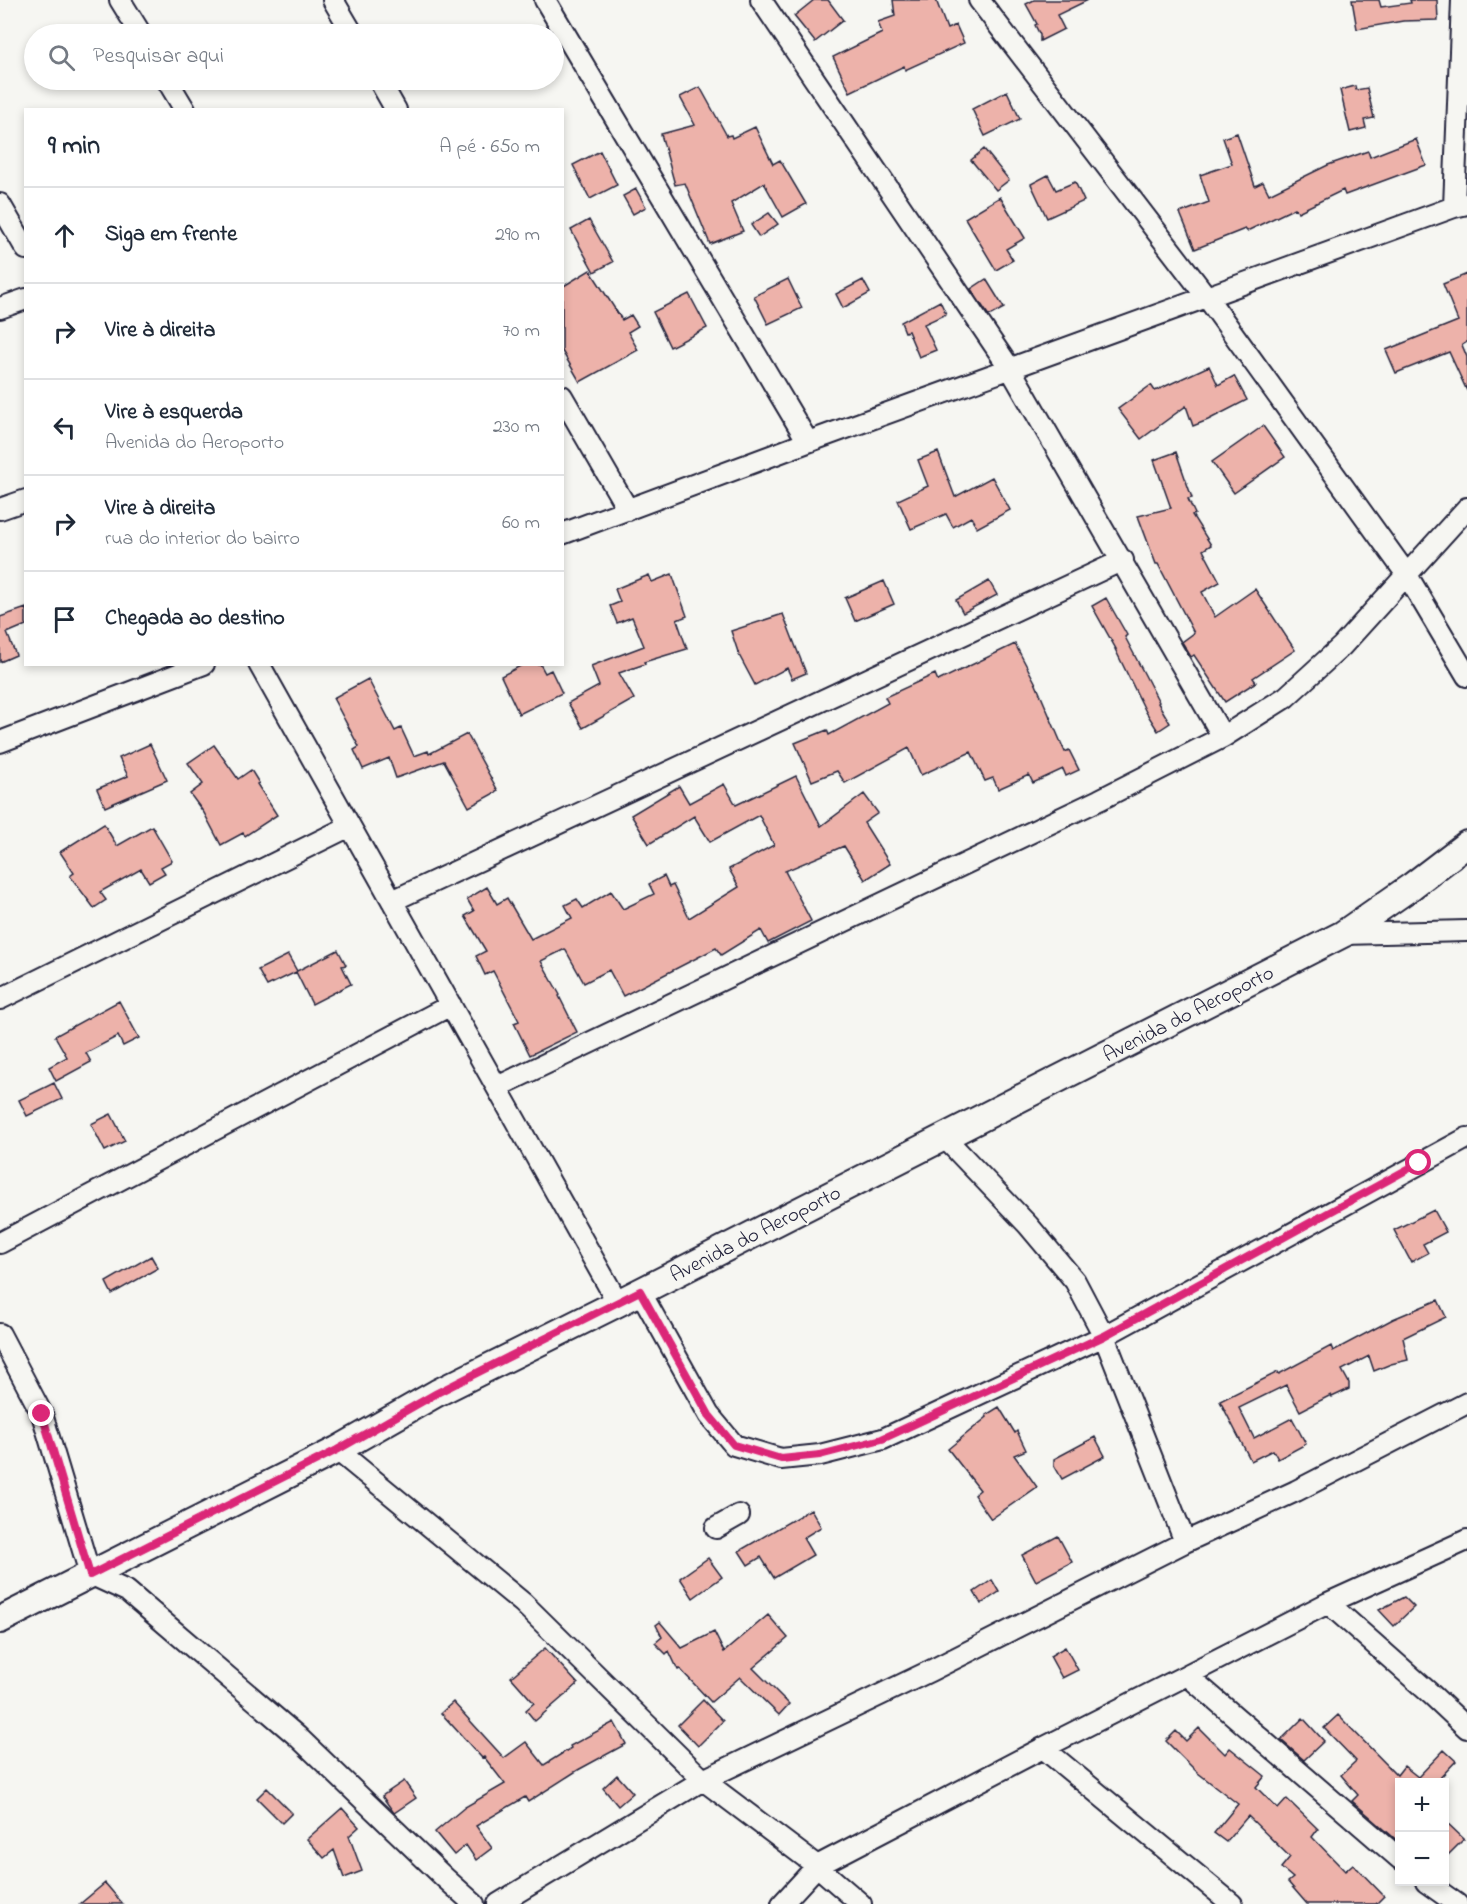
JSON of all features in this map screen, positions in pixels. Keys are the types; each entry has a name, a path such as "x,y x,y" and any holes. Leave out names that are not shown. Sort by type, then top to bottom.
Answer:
{"main road":[{"name":"Avenida do Aeroporto","path":"0,1620 337,1450 437,1393 1343,934 1467,844"}],"street":[{"path":"120,0 135,24"},
{"path":"333,0 347,24"},
{"path":"545,0 559,24"},
{"path":"761,0 1011,370 1123,560 1223,737"},
{"path":"979,0 1206,296 1407,575 1467,676"},
{"path":"564,533 808,442 1011,370 1206,296 1461,206 1462,0"},
{"path":"564,32 808,442"},
{"path":"173,90 184,108"},
{"path":"385,90 395,108"},
{"path":"0,204 24,246"},
{"path":"0,308 24,300"},
{"path":"564,399 628,510"},
{"path":"0,509 24,501"},
{"path":"497,1087 1068,816 1223,737 1286,697 1342,646 1467,508"},
{"path":"392,901 1123,560"},
{"path":"0,742 199,666"},
{"path":"260,666 497,1087 629,1297 709,1415 734,1445 781,1459 820,1455 882,1439 1104,1336 1467,1138"},
{"path":"0,999 350,826"},
{"path":"1343,934 1467,932"},
{"path":"0,1243 451,1005"},
{"path":"944,1137 1028,1225 1075,1281 1104,1336 1185,1542"},
{"path":"0,1334 42,1414 90,1575 127,1591 297,1736 474,1904"},
{"path":"498,1904 703,1780 941,1666 1185,1542 1296,1491 1467,1402"},
{"path":"337,1450 523,1603 703,1780 818,1866 861,1904"},
{"path":"716,1528 739,1515"},
{"path":"782,1904 818,1866 1328,1603 1467,1540"},
{"path":"1328,1603 1467,1728"},
{"path":"1187,1675 1395,1854"},
{"path":"1043,1748 1232,1904"},
{"path":"1433,1886 1457,1904"}],"building":[{"path":"814,0 828,0 843,20 815,42 794,16"},
{"path":"893,0 936,0 947,29 956,25 964,43 905,70 904,66 850,92 833,57 882,33 878,22 895,16"},
{"path":"1034,0 1088,0 1057,15 1064,29 1040,41 1035,25 1037,24 1026,4"},
{"path":"1352,0 1379,0 1381,7 1411,3 1410,0 1437,0 1438,20 1403,21 1357,29"},
{"path":"1355,86 1356,90 1367,88 1374,118 1364,120 1366,128 1350,132 1340,90"},
{"path":"700,87 727,136 731,135 732,138 755,127 773,164 780,160 806,204 783,217 764,183 731,203 743,231 710,244 685,183 675,185 661,134 695,125 680,97"},
{"path":"1007,91 1020,119 985,136 972,109"},
{"path":"1237,133 1255,186 1263,182 1269,194 1328,165 1368,151 1370,157 1416,139 1426,165 1345,195 1343,190 1298,212 1295,208 1247,231 1245,229 1195,249 1180,213 1209,202 1200,175 1232,164 1223,138"},
{"path":"984,149 1009,180 996,190 971,160"},
{"path":"600,151 617,185 590,199 573,165"},
{"path":"1048,175 1056,190 1075,182 1084,201 1047,218 1031,184"},
{"path":"636,189 646,207 633,214 623,196"},
{"path":"1000,197 1025,238 1006,249 1013,260 996,270 965,218"},
{"path":"769,213 778,224 759,237 751,225"},
{"path":"589,220 613,262 594,272 571,230"},
{"path":"590,270 622,320 631,315 638,326 628,332 638,350 580,382 564,354 564,286"},
{"path":"1467,274 1467,342 1462,345 1467,357 1467,391 1449,352 1396,373 1386,350 1458,321 1443,284"},
{"path":"788,279 802,308 768,324 754,296"},
{"path":"986,279 1004,308 989,316 971,289"},
{"path":"863,280 870,293 843,308 836,294"},
{"path":"689,294 707,328 670,347 653,312"},
{"path":"940,301 946,314 924,324 936,350 919,357 908,331 905,332 901,322"},
{"path":"1209,366 1218,385 1234,376 1247,400 1193,426 1186,406 1141,439 1118,409 1151,385 1155,391"},
{"path":"1263,426 1285,457 1234,493 1212,462"},
{"path":"938,452 955,497 992,477 1010,510 977,528 971,517 953,527 946,514 911,529 898,500 928,486 918,460"},
{"path":"1176,452 1192,498 1188,499 1195,514 1192,515 1211,545 1203,550 1220,582 1202,592 1215,617 1255,589 1295,650 1253,678 1256,682 1225,702 1194,655 1191,657 1182,642 1194,633 1156,564 1138,516 1171,508 1154,460"},
{"path":"672,574 687,616 677,620 687,649 644,662 645,664 619,673 634,699 583,728 568,703 599,686 591,666 644,646 632,617 617,623 610,606 620,602 615,589 649,575 652,582"},
{"path":"884,581 894,604 855,621 845,598"},
{"path":"989,581 997,595 963,613 956,600"},
{"path":"1106,598 1127,635 1125,637 1170,723 1158,731 1092,606"},
{"path":"24,609 24,626 7,633 16,655 0,662 0,617"},
{"path":"783,614 806,673 792,679 787,668 755,685 739,655 731,631"},
{"path":"1015,644 1035,682 1065,752 1069,750 1079,770 1066,776 1063,769 1033,783 1029,775 998,789 993,778 985,781 971,752 921,775 909,748 845,783 837,771 812,781 795,743 827,730 829,735 888,703 885,697 935,674 938,681"},
{"path":"520,666 541,666 545,673 551,670 562,693 519,714 501,676"},
{"path":"368,679 395,731 401,728 414,756 428,751 429,754 467,734 498,791 469,807 444,761 396,778 389,758 363,769 354,750 359,747 333,698"},
{"path":"150,744 167,780 105,807 97,789 128,776 119,758"},
{"path":"214,745 238,779 251,770 259,783 257,784 277,815 245,836 243,833 221,845 204,813 190,794 203,784 188,763"},
{"path":"796,776 821,826 864,794 878,813 864,823 890,864 865,880 844,846 785,871 811,921 768,943 761,930 721,955 716,948 623,996 609,970 584,983 565,949 541,961 577,1032 530,1055 514,1023 519,1021 493,971 485,975 476,956 486,951 465,916 474,911 467,899 487,887 497,904 507,898 531,939 572,918 565,905 577,899 583,908 611,891 623,909 654,894 649,884 664,876 669,887 673,885 689,918 739,887 729,869 774,845 759,815 710,842 694,816 649,844 631,815 679,786 689,803 724,784 736,805"},
{"path":"104,824 117,846 152,826 172,861 161,867 165,873 149,882 141,869 100,892 106,900 94,908 70,876 74,873 60,852"},
{"path":"338,950 346,965 342,966 351,984 312,1004 296,972 267,986 258,970 288,955 297,971"},
{"path":"119,1001 139,1038 123,1046 118,1036 86,1053 91,1062 56,1081 49,1067 67,1057 55,1036"},
{"path":"54,1083 62,1099 27,1116 19,1100"},
{"path":"111,1114 125,1141 105,1151 91,1124"},
{"path":"1434,1210 1446,1232 1423,1244 1428,1253 1411,1262 1394,1230"},
{"path":"151,1256 158,1268 112,1294 106,1282"},
{"path":"1438,1300 1446,1317 1403,1338 1408,1360 1374,1371 1369,1356 1342,1370 1349,1383 1349,1389 1332,1397 1331,1395 1300,1411 1286,1385 1239,1408 1254,1438 1292,1418 1306,1444 1278,1459 1273,1450 1251,1461 1220,1401 1278,1372 1279,1374 1331,1346 1333,1351 1393,1319"},
{"path":"999,1407 1015,1433 1017,1431 1026,1450 1014,1455 1037,1487 991,1519 974,1495 980,1490 948,1449 987,1417 986,1415"},
{"path":"1095,1437 1105,1456 1062,1479 1054,1465 1054,1459"},
{"path":"811,1509 821,1527 803,1538 813,1555 774,1578 761,1557 748,1565 739,1551"},
{"path":"1058,1536 1072,1562 1036,1581 1022,1555"},
{"path":"708,1558 722,1577 693,1598 680,1578"},
{"path":"992,1580 999,1592 981,1604 974,1592"},
{"path":"1404,1597 1414,1607 1394,1626 1379,1610"},
{"path":"768,1615 788,1638 753,1668 789,1704 779,1715 740,1677 711,1702 680,1669 678,1670 669,1651 666,1654 655,1643 662,1637 656,1625 660,1622 682,1648 714,1632 724,1652"},
{"path":"1065,1647 1078,1670 1062,1678 1050,1656"},
{"path":"545,1648 578,1684 535,1721 526,1710 534,1703 511,1677"},
{"path":"703,1700 723,1721 698,1746 678,1725"},
{"path":"453,1702 504,1758 526,1742 544,1765 571,1748 570,1746 614,1722 626,1744 578,1770 528,1802 525,1797 476,1826 492,1848 476,1860 466,1845 454,1855 435,1832 465,1807 505,1784 484,1757 482,1758 441,1713"},
{"path":"1338,1715 1397,1775 1404,1766 1418,1777 1444,1750 1456,1761 1440,1778 1395,1778 1395,1839 1352,1801 1358,1795 1341,1775 1356,1761 1324,1728"},
{"path":"1303,1718 1324,1741 1304,1760 1281,1740"},
{"path":"1199,1728 1225,1754 1230,1748 1265,1776 1256,1787 1278,1809 1287,1799 1318,1829 1312,1837 1345,1871 1353,1864 1384,1896 1376,1904 1307,1904 1288,1882 1293,1878 1281,1868 1290,1857 1248,1816 1226,1842 1214,1833 1238,1804 1198,1773 1166,1741 1176,1731 1186,1741"},
{"path":"617,1775 633,1793 618,1806 603,1788"},
{"path":"404,1781 416,1798 394,1813 382,1796"},
{"path":"267,1788 292,1813 282,1823 257,1798"},
{"path":"342,1808 359,1827 349,1836 362,1871 344,1878 334,1850 324,1858 307,1839"},
{"path":"1449,1825 1464,1839 1449,1854"},
{"path":"105,1883 123,1904 80,1904"}],"route":[{"path":"42,1414 90,1575 337,1450 437,1393 640,1291 709,1415 734,1445 781,1459 820,1455 882,1439 1104,1336 1419,1163"}]}
